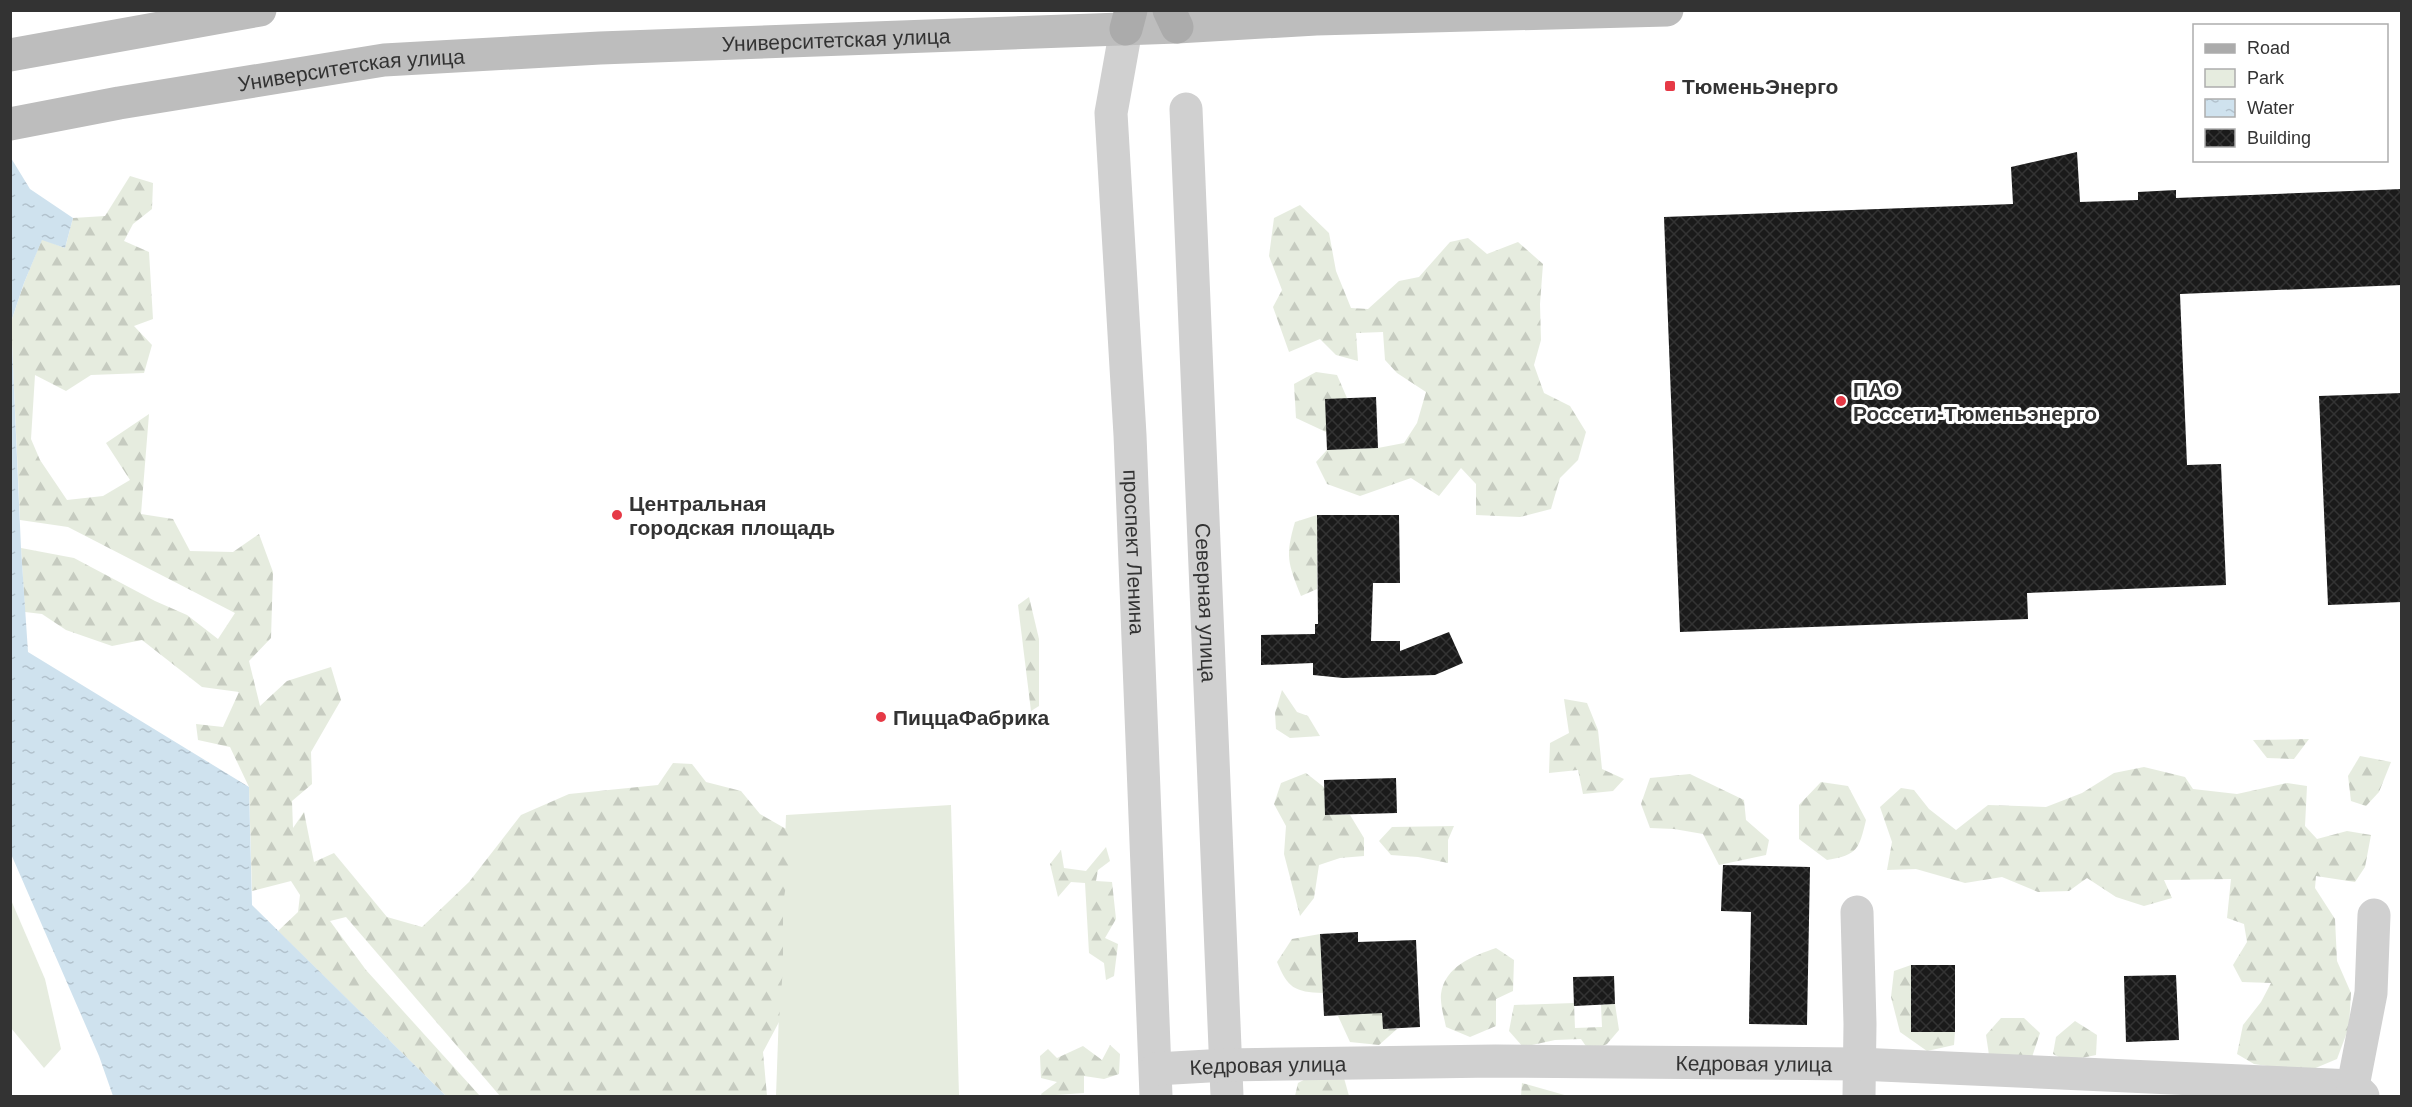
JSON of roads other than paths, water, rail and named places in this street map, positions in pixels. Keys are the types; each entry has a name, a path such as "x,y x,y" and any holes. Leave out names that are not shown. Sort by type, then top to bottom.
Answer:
{"main road":[{"path":"10,55 105,36 260,10"},
{"name":"Университетская улица","path":"10,124 118,103 384,60 1129,20 1316,19 1667,10"}],"street":[{"name":"проспект Ленина","path":"1129,20 1111,112 1130,435 1156,1083"},
{"name":"Северная улица","path":"1186,109 1226,1081"},
{"path":"1857,912 1859,1096"},
{"path":"2358,1091 2371,993 2374,915"},
{"name":"Кедровая улица","path":"1156,1083 1226,1081 1495,1061 1858,1064 2358,1091"}],"water":[{"path":"11,158 30,189 73,218 65,248 42,240 11,322"},
{"path":"11,322 28,652 249,787 252,905 446,1096 113,1096 99,1056 11,854"}],"place":[{"name":"ТюменьЭнерго","path":"1670,86"},
{"name":"ПАО Россети-Тюменьэнерго","path":"1841,401"},
{"name":"Центральная городская площадь","path":"617,515"},
{"name":"ПиццаФабрика","path":"881,717"}]}
